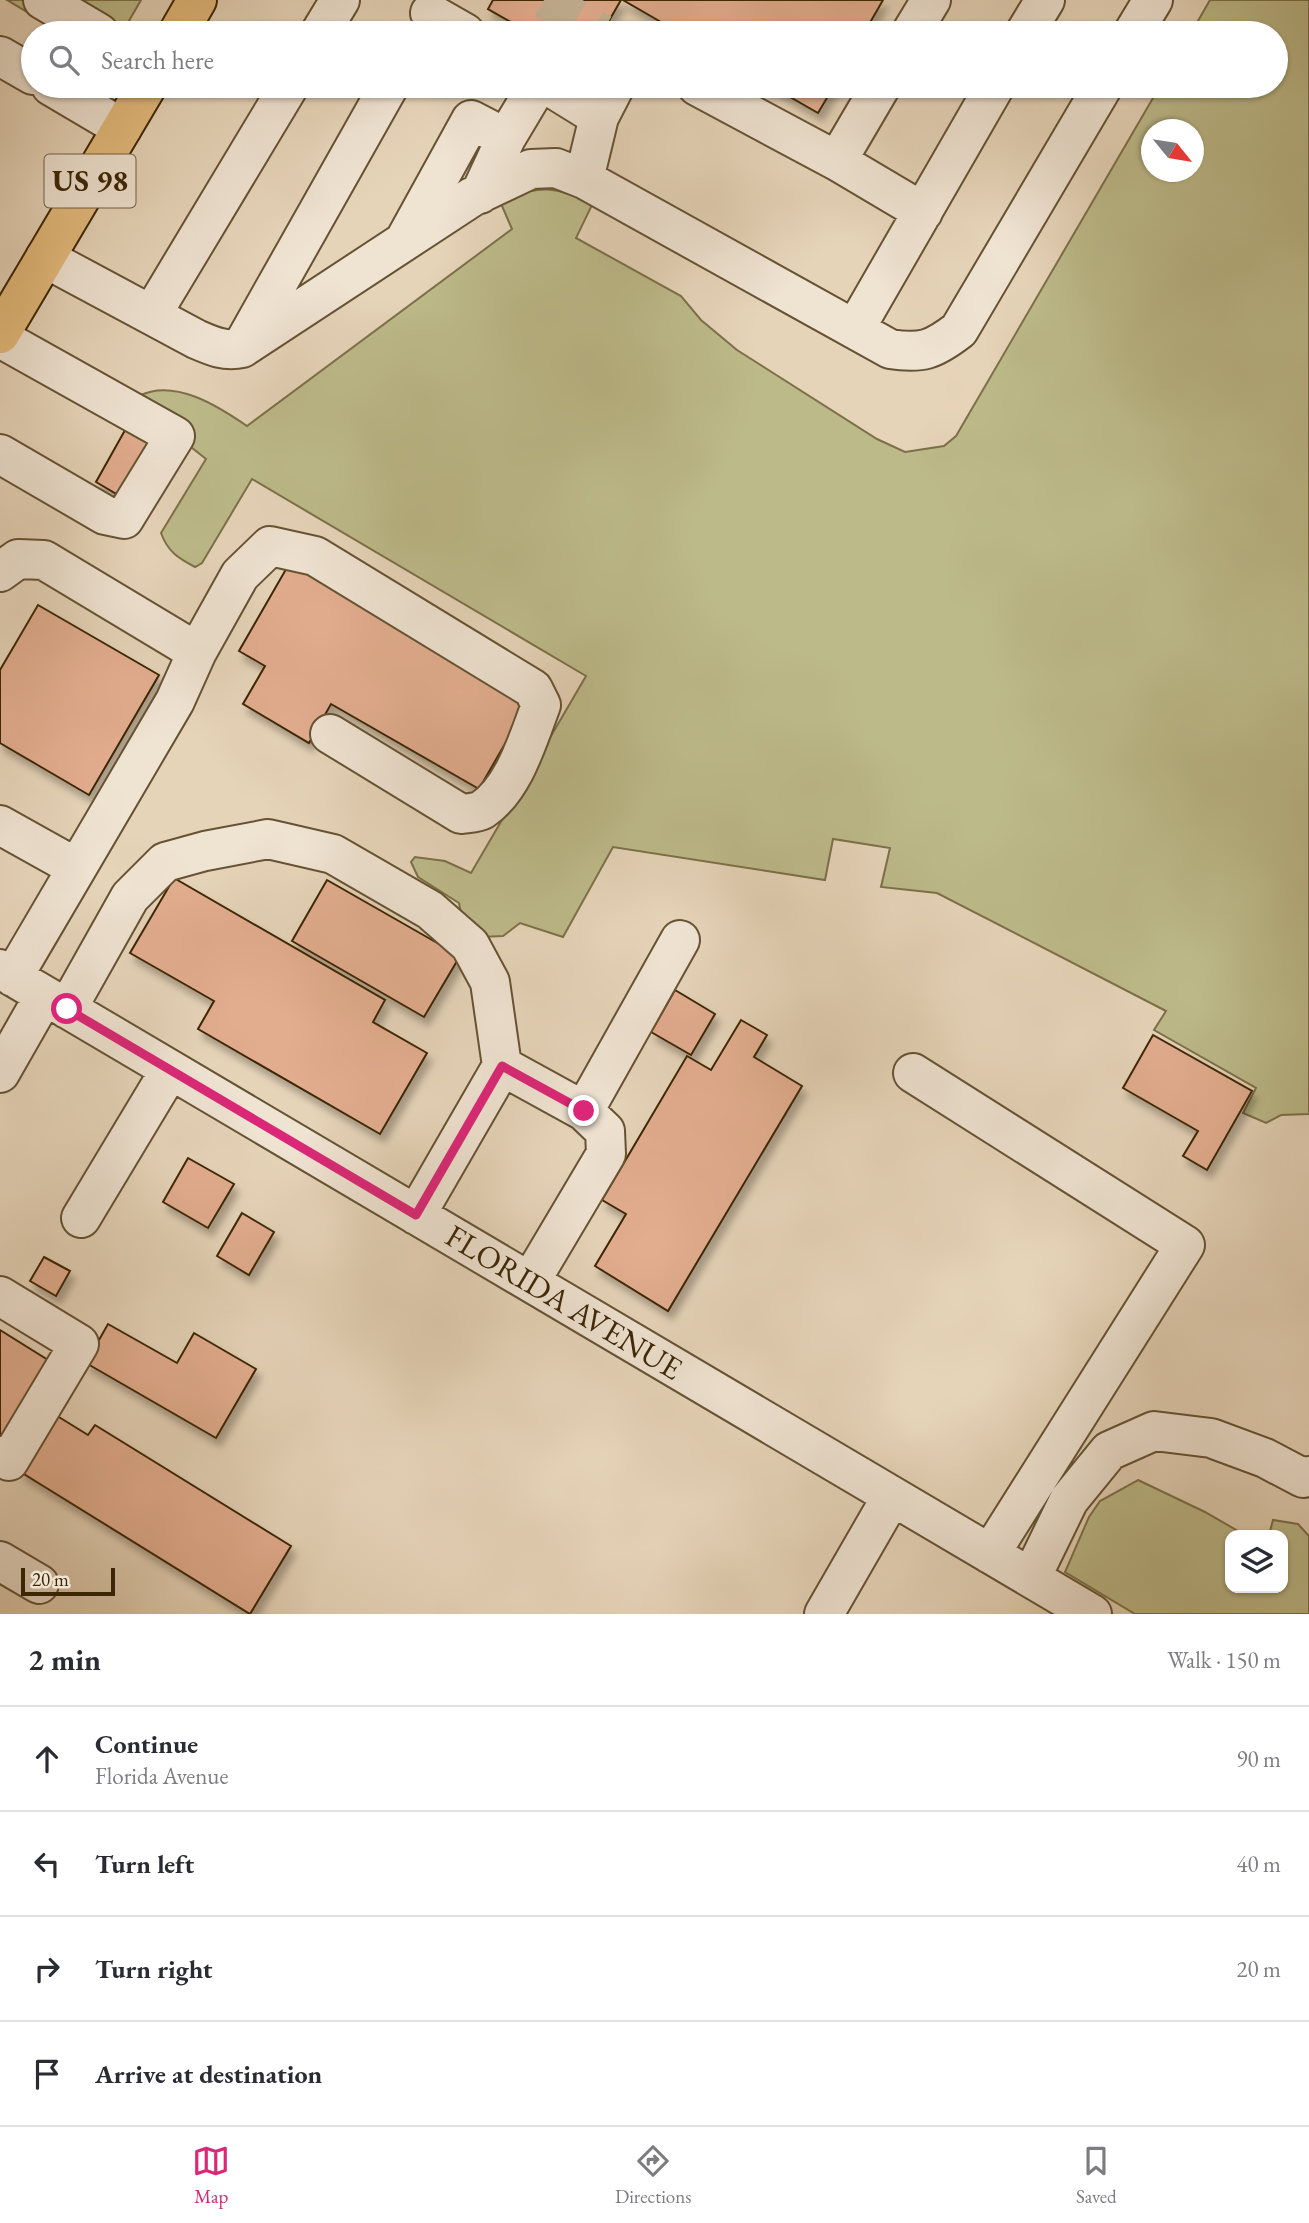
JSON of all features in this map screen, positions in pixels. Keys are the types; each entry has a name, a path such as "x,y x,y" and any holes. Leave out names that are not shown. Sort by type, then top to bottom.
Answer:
{"highway":[{"path":"185,21 197,0"},
{"name":"US 98","path":"0,336 140,98"}],"street":[{"path":"43,0 79,21"},
{"path":"327,21 340,0"},
{"path":"919,21 931,0"},
{"path":"1033,21 1045,0"},
{"path":"1140,21 1153,0"},
{"path":"0,56 21,68"},
{"path":"71,98 122,128"},
{"path":"152,314 282,98"},
{"path":"242,348 381,98"},
{"path":"480,194 506,138 530,98"},
{"path":"719,98 923,212"},
{"path":"836,162 874,98"},
{"path":"855,329 988,98"},
{"path":"45,258 215,348 232,351 242,348 480,194 531,169 556,168 584,179 890,349 914,353 939,346 959,330 1095,98"},
{"path":"584,179 607,102"},
{"path":"403,243 471,120 506,138"},
{"path":"0,336 175,436 124,519 106,515 0,454"},
{"path":"0,1073 77,868 175,701 197,652 240,575 270,546 315,556 533,689 541,705 526,746 500,792 480,811 461,814 330,734"},
{"path":"0,572 18,559 44,560 197,652"},
{"path":"0,825 77,868"},
{"path":"31,988 165,862 268,839 333,855 430,910 470,945 490,982 502,1066 416,1215"},
{"path":"584,1111 680,940"},
{"name":"FLORIDA AVENUE","path":"31,988 1092,1614"},
{"path":"502,1066 584,1111 605,1131 606,1154 530,1282"},
{"path":"81,1218 170,1070"},
{"path":"913,1073 1185,1245 990,1554"},
{"path":"0,1296 79,1344 9,1461 0,1456"},
{"path":"1031,1578 1069,1500 1109,1451 1154,1431 1211,1438 1265,1458 1303,1478 1309,1476"},
{"path":"824,1614 892,1496"},
{"path":"0,1561 39,1584"}],"shaded area":[{"path":"7,0 141,0 129,21 42,21"},
{"path":"1210,0 1309,0 1309,1114 1281,1115 1266,1123 1243,1113 1256,1088 1154,1030 1166,1011 937,893 881,887 890,848 833,839 825,880 613,847 563,937 520,923 503,936 481,937 461,914 459,903 418,877 411,862 415,857 445,861 471,873 586,676 252,479 202,563 195,567 184,561 170,550 161,533 206,459 172,432 139,396 152,391 181,392 223,410 247,426 512,229 499,199 547,190 580,198 592,205 576,238 681,296 701,320 737,350 877,439 905,452 944,446 956,436 1153,98 1288,98 1288,21 1198,21"},
{"path":"1138,1480 1236,1530 1225,1530 1225,1593 1288,1593 1288,1530 1270,1530 1273,1520 1298,1524 1309,1536 1309,1614 1135,1614 1065,1572 1089,1517 1100,1501"}],"building":[{"path":"493,0 621,0 609,21 509,21 488,9"},
{"path":"623,0 883,0 871,21 659,21"},
{"path":"792,98 827,98 818,113"},
{"path":"129,423 159,439 125,499 96,482"},
{"path":"289,564 529,702 479,789 331,704 309,743 243,704 265,666 239,651"},
{"path":"38,605 159,675 89,795 0,743 0,670"},
{"path":"174,878 385,1000 373,1022 427,1053 380,1134 198,1029 214,1001 130,953"},
{"path":"327,880 460,956 424,1017 292,941"},
{"path":"675,990 715,1014 691,1055 651,1032"},
{"path":"741,1020 767,1035 754,1057 802,1086 668,1311 595,1266 626,1214 602,1200 687,1056 711,1070"},
{"path":"1153,1035 1252,1091 1207,1170 1183,1156 1198,1131 1123,1088"},
{"path":"188,1158 234,1184 208,1228 163,1202"},
{"path":"242,1213 274,1232 249,1275 217,1256"},
{"path":"44,1257 70,1271 56,1296 30,1281"},
{"path":"108,1324 177,1363 194,1333 256,1369 216,1438 86,1363"},
{"path":"0,1330 56,1365 0,1439"},
{"path":"54,1414 88,1435 95,1425 291,1546 250,1614 19,1471"}],"tunnel":[{"path":"544,0 581,21"}],"route":[{"path":"67,1009 416,1215 502,1066 584,1111"}]}
